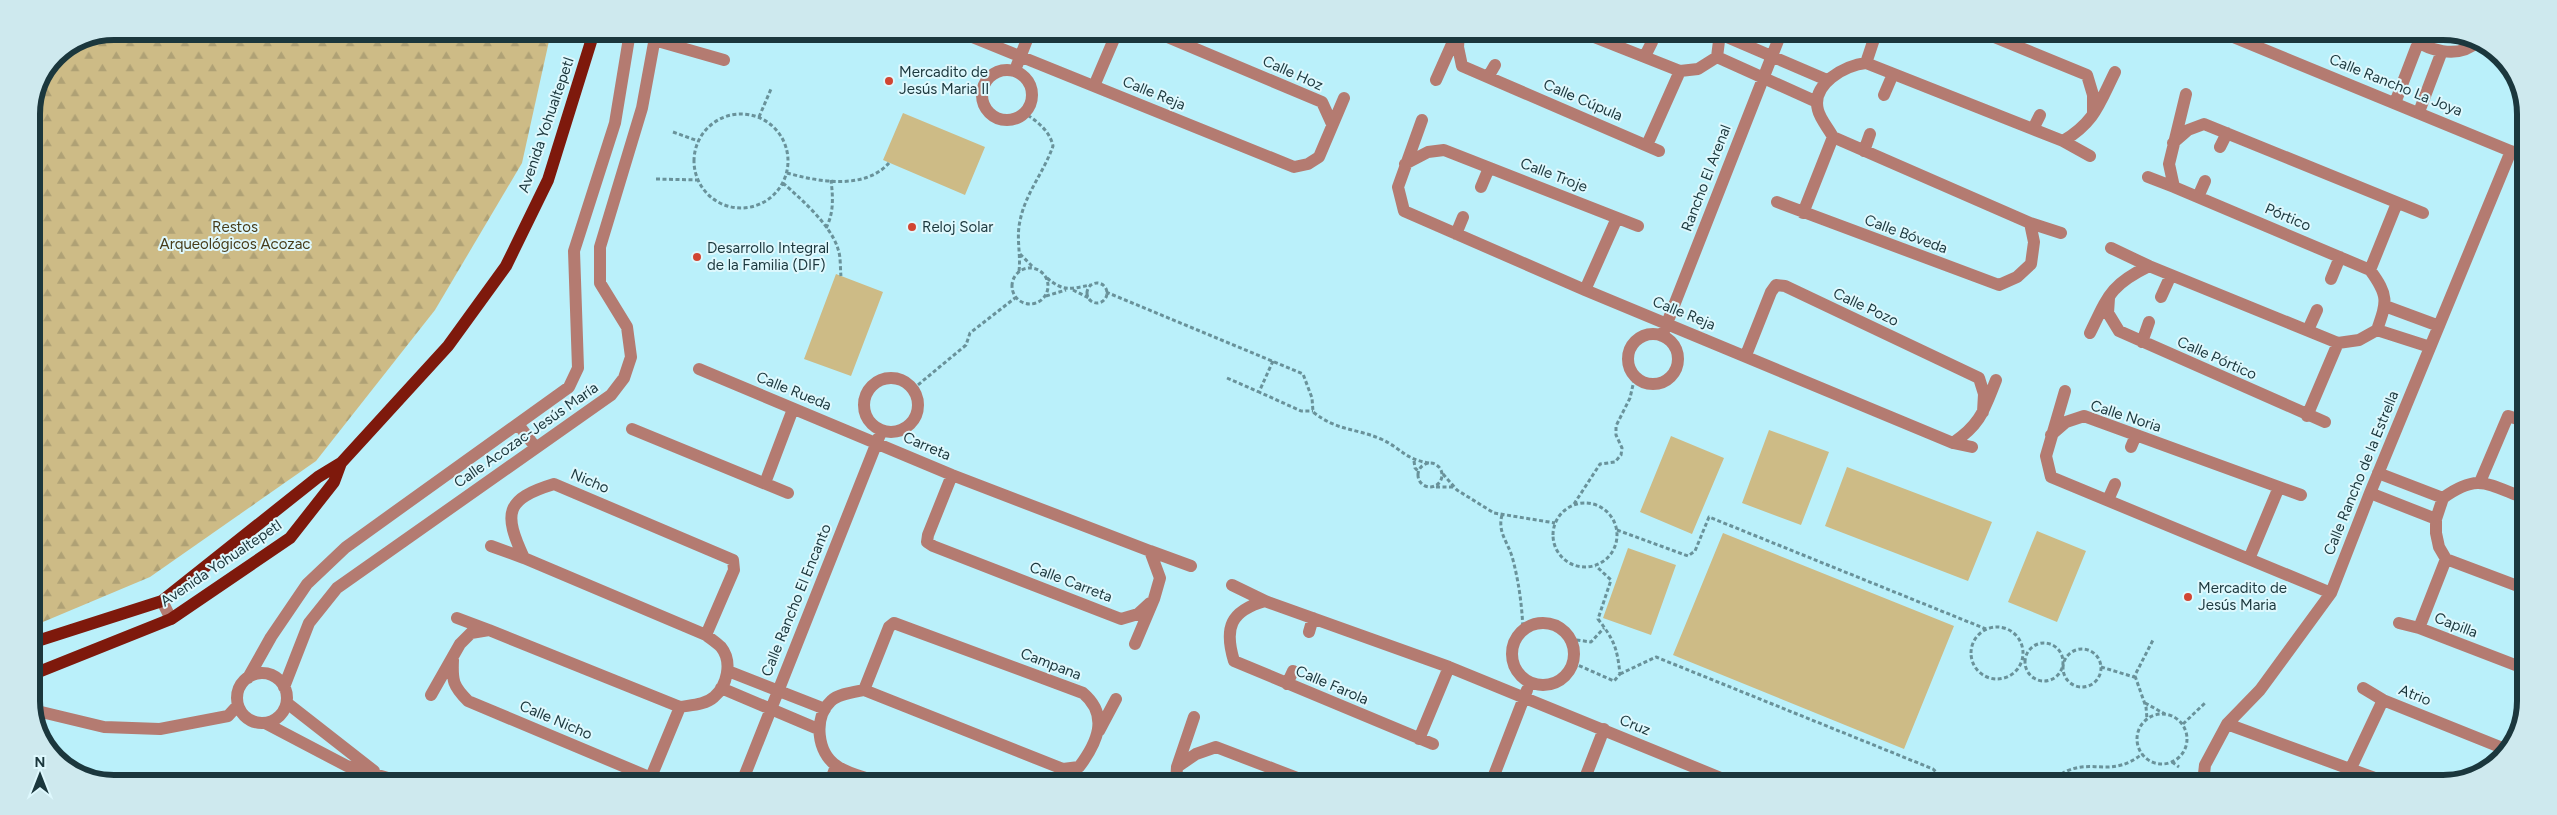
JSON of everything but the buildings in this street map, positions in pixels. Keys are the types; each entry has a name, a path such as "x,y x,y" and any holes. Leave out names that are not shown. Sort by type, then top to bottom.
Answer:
{"main road":[{"name":"Avenida Yohualtepetl","path":"40,640 162,600 318,477 341,463 448,346 506,266 548,180 592,40"},
{"name":"Avenida Yohualtepetl","path":"40,672 171,618 290,538 334,482 341,463"}],"street":[{"name":"Calle Acozac-Jesús María","path":"248,678 271,636 307,584 346,547 569,387 578,368 574,251 615,123 629,40"},
{"name":"Calle Acozac-Jesús María","path":"284,687 309,623 337,588 611,395 624,378 631,357 627,327 600,283 600,247 642,108 654,40"},
{"path":"666,40 724,60"},
{"name":"Calle Reja","path":"979,40 1294,167 1308,164 1319,157 1332,124"},
{"path":"1015,72 1027,40"},
{"path":"1094,86 1114,40"},
{"name":"Calle Hoz","path":"1177,40 1322,102 1332,124"},
{"name":"Calle Cúpula","path":"1436,80 1455,40"},
{"name":"Calle Cúpula","path":"1458,40 1462,66 1659,151"},
{"path":"1603,40 1680,71 1698,69 1719,42"},
{"name":"Rancho El Arenal","path":"1664,330 1778,40"},
{"path":"1866,63 1874,40"},
{"path":"1999,40 2059,70 2087,75 2093,95 2093,118"},
{"name":"Calle Rancho La Joya","path":"2241,40 2517,154"},
{"path":"2395,103 2414,40"},
{"path":"2417,40 2427,48 2442,51 2460,50 2470,45"},
{"path":"1645,56 1652,42"},
{"path":"1719,42 1772,56 1827,80"},
{"path":"1719,42 1763,77 1817,102"},
{"path":"2419,112 2442,51"},
{"path":"2061,233 2030,223 1833,138 1818,112 1817,102 1827,80 1855,64 1866,63 2063,141 2090,156"},
{"path":"1488,77 1494,64"},
{"path":"1003,71 1015,72 1025,78 1031,92 1028,107 1024,113 1009,120 993,116 983,102 982,93 989,78 1003,71"},
{"path":"1647,145 1680,71"},
{"path":"2063,141 2079,131 2093,118 2114,72"},
{"path":"1884,95 1893,74"},
{"path":"2174,187 2168,164 2186,94"},
{"path":"1332,124 1344,98"},
{"path":"2033,129 2040,115"},
{"path":"1405,164 1422,120"},
{"path":"2173,143 2188,130 2204,124 2423,213"},
{"path":"2220,147 2227,133"},
{"path":"1864,150 1870,134"},
{"path":"1777,202 1803,213 1833,138"},
{"name":"Calle Troje","path":"1405,164 1428,152 1444,150 1638,226"},
{"name":"Calle Rancho de la Estrella","path":"2203,775 2204,765 2227,724 2260,690 2331,593 2378,473 2511,151"},
{"name":"Calle Reja","path":"1405,164 1398,187 1404,211 1586,290 1664,330 1746,355 1953,443"},
{"path":"1480,186 1489,168"},
{"path":"2148,177 2174,187"},
{"path":"2198,197 2204,181"},
{"name":"Pórtico","path":"2174,187 2370,270"},
{"path":"2111,248 2149,266 2338,342 2360,340 2376,330 2385,306 2383,288 2370,270 2397,203"},
{"name":"Calle Bóveda","path":"1803,213 1999,285 2017,277 2031,264 2034,242 2030,223"},
{"path":"1456,234 1463,217"},
{"path":"1586,290 1617,218"},
{"path":"2331,279 2340,257"},
{"path":"2090,333 2110,293 2129,276 2149,266"},
{"path":"2161,297 2171,275"},
{"name":"Calle Pozo","path":"1746,355 1776,285 1785,286 1978,378 1984,394 1984,412"},
{"name":"Calle Pórtico","path":"2110,293 2108,313 2119,331 2307,416 2325,422"},
{"path":"2385,306 2439,326"},
{"path":"2308,330 2317,310"},
{"path":"2142,342 2149,322"},
{"path":"1664,330 1678,354 1676,371 1670,378 1656,384 1640,381 1634,376 1629,361 1632,346 1644,336 1664,330"},
{"path":"2376,330 2430,347"},
{"path":"2307,416 2338,342"},
{"name":"Calle Rueda","path":"699,369 793,409 879,437"},
{"path":"887,378 906,382 913,389 918,407 911,424 894,433 879,437 870,425 863,409 866,392 878,380 887,378"},
{"path":"1953,443 1971,430 1984,412 1996,380"},
{"path":"2065,391 2050,435 2046,456 2051,477 2331,593"},
{"path":"765,484 793,409"},
{"name":"Calle Noria","path":"2050,435 2066,422 2084,416 2301,495"},
{"path":"2480,482 2508,416 2517,419"},
{"path":"518,424 536,448"},
{"path":"632,429 788,493"},
{"path":"2131,447 2136,435"},
{"name":"Carreta","path":"879,437 952,475 927,542"},
{"name":"Calle Rancho El Encanto","path":"745,775 770,707 879,437"},
{"path":"1953,443 1972,448"},
{"path":"2378,473 2443,498"},
{"path":"952,475 1150,552 1191,566"},
{"path":"2517,495 2480,482 2468,483 2443,498 2436,519 2439,547 2446,559 2517,585"},
{"name":"Nicho","path":"524,558 512,534 510,518 514,504 530,491 554,484 707,548 733,560 734,570 706,635"},
{"path":"2108,500 2116,484"},
{"path":"2249,559 2279,487"},
{"path":"2370,493 2436,519"},
{"name":"Calle Carreta","path":"927,542 1121,618 1138,614 1154,599"},
{"path":"457,618 680,706 707,701 713,698 725,679 722,648 706,635 524,558 491,546"},
{"path":"1135,644 1154,599 1160,578 1150,552"},
{"name":"Capilla","path":"2446,559 2419,628 2517,666"},
{"path":"1232,584 1265,600 1449,667 1525,697"},
{"path":"162,600 171,618"},
{"name":"Calle Farola","path":"1265,600 1246,606 1233,622 1228,641 1234,661 1433,744"},
{"path":"1310,632 1314,618"},
{"name":"Campana","path":"894,623 1083,693 1095,703 1098,718 1097,736 1089,754 1079,767 1063,769 864,690 889,627 894,623"},
{"path":"2399,623 2419,628"},
{"path":"1552,624 1561,628 1570,639 1575,653 1573,663 1569,672 1554,684 1543,686 1530,683 1516,670 1512,660 1512,649 1516,638 1523,630 1532,625 1552,624"},
{"path":"431,695 454,655 471,633 489,630"},
{"name":"Calle Nicho","path":"454,655 452,674 455,688 468,701 644,775"},
{"path":"1419,739 1449,667"},
{"path":"1287,684 1293,670"},
{"path":"261,674 270,675 284,687 287,703 282,713 273,721 265,723 253,722 246,717 238,704 238,692 248,678 261,674"},
{"path":"725,679 777,690 821,719"},
{"path":"725,679 770,707 821,719"},
{"path":"1494,775 1530,683"},
{"path":"2363,688 2383,700"},
{"path":"859,775 836,766 823,748 821,719 832,700 864,690"},
{"name":"Cruz","path":"1525,697 1714,775"},
{"path":"1097,736 1116,699"},
{"name":"Atrio","path":"2351,768 2383,700 2500,747"},
{"path":"287,703 378,774"},
{"path":"41,712 104,728 160,729 228,716 238,704"},
{"name":"Calle Nicho","path":"658,775 680,706"},
{"path":"1176,775 1177,767 1194,717"},
{"path":"265,723 347,766 381,775"},
{"path":"2227,724 2368,775"},
{"path":"1587,775 1604,729"},
{"path":"1177,767 1196,754 1216,747 1290,775"},
{"path":"833,775 836,766"}],"path":[{"path":"759,118 771,89"},
{"path":"1024,113 1050,136 1053,146 1023,208 1017,238 1020,254 1019,271 1012,281 1011,287 1020,302 1031,305 1042,301 1046,296 1048,290 1047,278"},
{"path":"737,114 752,114 759,118 778,130 785,143 789,158 787,173 783,183 770,199 756,206 740,208 724,205 710,196 698,180 694,153 698,141 709,126 722,118 737,114"},
{"path":"673,132 698,141"},
{"path":"787,173 804,178 831,180 873,177 889,163"},
{"path":"656,179 698,180"},
{"path":"826,228 830,220 833,204 831,180"},
{"path":"783,183 798,196 826,228 838,249 841,276"},
{"path":"1020,254 1034,268 1043,272 1047,278 1057,285 1100,302 1105,298 1106,292"},
{"path":"1019,271 1034,268"},
{"path":"1046,296 1092,285 1101,285 1106,292 1303,374 1312,398 1313,410"},
{"path":"1089,298 1088,290 1092,285"},
{"path":"913,389 966,346 970,333 1016,298"},
{"path":"1260,392 1273,362"},
{"path":"1574,505 1596,505 1609,515 1617,530 1617,541 1613,551 1606,560 1596,566 1586,568 1576,566 1559,555 1552,536 1555,523 1565,510 1574,505 1600,464 1615,462 1622,455 1622,448 1616,435 1616,426 1630,398 1634,376"},
{"path":"1227,378 1301,411 1313,410 1335,426 1371,434 1384,440 1414,461 1440,467 1443,474 1454,487 1480,506 1502,515 1555,523"},
{"path":"1414,461 1415,468 1419,472"},
{"path":"1429,463 1422,466 1419,472 1418,478 1423,485 1454,487"},
{"path":"1435,487 1441,482 1443,474"},
{"path":"1502,515 1500,529 1512,558 1523,609 1523,630"},
{"path":"1617,530 1688,556 1695,551 1709,517 1986,629 2002,627 2017,636 2024,651 2024,660 2028,672 2032,677 2044,682 2056,677 2064,664 2071,653 2082,649 2093,652 2101,667 2098,678 2093,683 2081,686 2070,681 2066,676 2064,664 2059,650 2048,643 2036,645 2027,654 2024,660 2020,667 2007,678 1989,679 1981,675 1975,668 1970,651 1978,635 1986,629"},
{"path":"1596,566 1611,580 1598,619 1615,644 1620,674"},
{"path":"1570,639 1591,642 1604,628"},
{"path":"2145,702 2165,714 2173,716 2182,724 2187,735 2187,744 2184,751 2172,762 2156,763 2142,754 2138,739 2139,731 2147,719 2145,702 2135,676 2153,640"},
{"path":"1573,663 1614,681 1620,674 1656,657 1933,769 1939,775"},
{"path":"2101,667 2135,676"},
{"path":"2182,724 2205,703"},
{"path":"2147,719 2165,714"},
{"path":"2063,775 2067,771 2118,767 2142,754"},
{"path":"2172,762 2179,767"}],"green space":[{"name":"Restos Arqueológicos Acozac","path":"114,40 549,40 522,163 435,310 316,461 150,577 40,623 40,114 41,99 52,73 73,52 99,41"},
{"path":"903,113 985,147 965,195 883,160"},
{"path":"836,274 883,292 851,376 804,359"},
{"path":"1769,430 1829,452 1801,525 1742,503"},
{"path":"1671,436 1724,458 1692,534 1640,512"},
{"path":"1847,467 1992,522 1968,581 1825,526"},
{"path":"2037,531 2086,551 2057,622 2008,602"},
{"path":"1723,533 1954,626 1904,749 1673,655"},
{"path":"1628,548 1676,565 1651,635 1603,618"}],"place":[{"name":"Mercadito de Jesús Maria II","path":"889,81"},
{"name":"Reloj Solar","path":"912,227"},
{"name":"Desarrollo Integral de la Familia (DIF)","path":"697,257"},
{"name":"Mercadito de Jesús Maria","path":"2188,597"}]}
